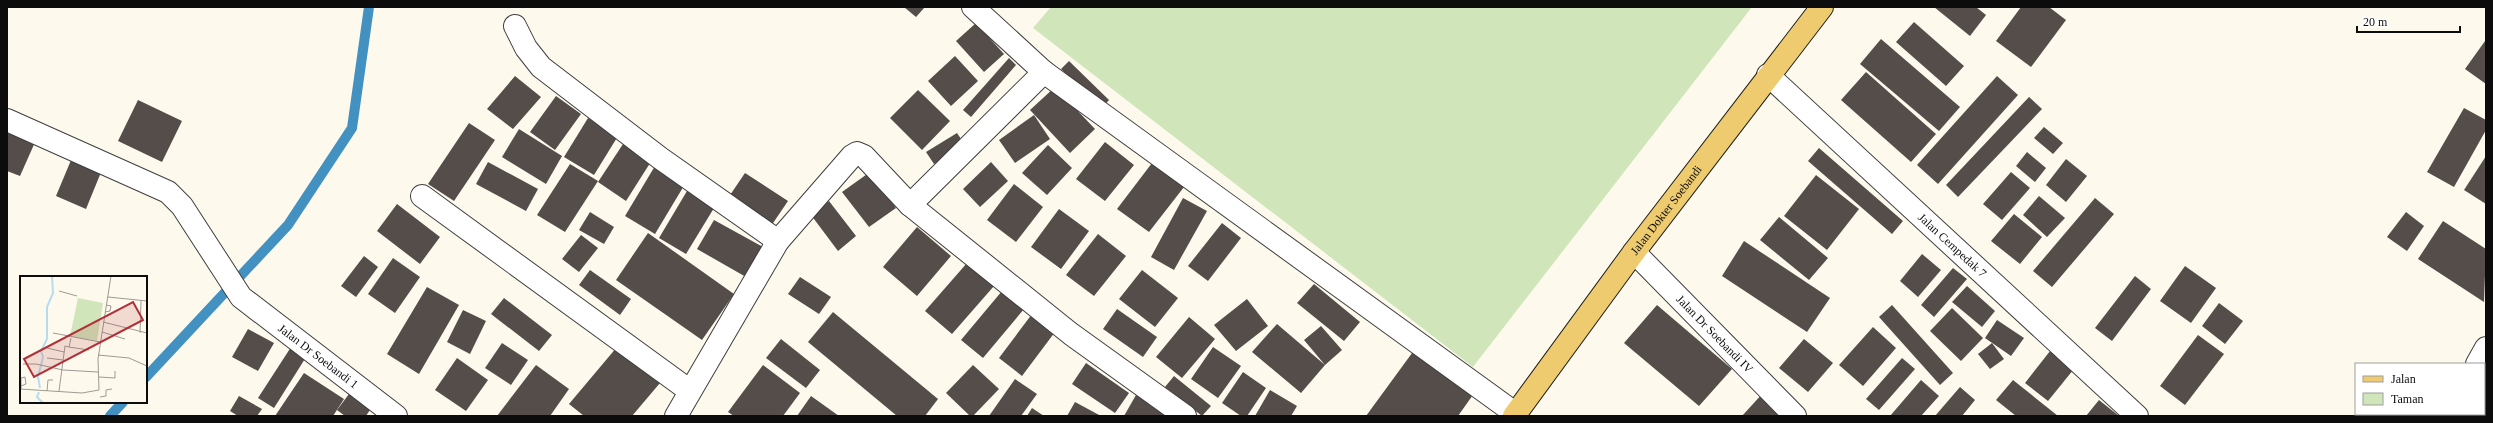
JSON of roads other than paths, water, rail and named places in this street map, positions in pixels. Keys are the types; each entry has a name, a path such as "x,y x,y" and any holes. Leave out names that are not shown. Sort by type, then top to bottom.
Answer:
{"main road":[{"name":"Jalan Dokter Soebandi","path":"1515,415 1634,252 1768,75 1822,7"}],"street":[{"path":"973,7 1044,72 1515,415"},
{"path":"515,26 526,48 541,67 660,158 778,241"},
{"path":"910,205 1044,72"},
{"name":"Jalan Cempedak 7","path":"1768,75 2137,416"},
{"name":"Jalan Dr Soebandi 1","path":"7,120 168,192 182,206 241,296 396,416"},
{"path":"676,416 778,241 852,156 857,153 864,156 910,205 1071,334 1184,416"},
{"path":"422,196 690,391"},
{"name":"Jalan Dr Soebandi IV","path":"1634,252 1795,416"},
{"path":"2478,363 2486,348"}],"waterway":[{"path":"147,376 288,225 352,128 369,7"},
{"path":"110,416 122,403"}]}
